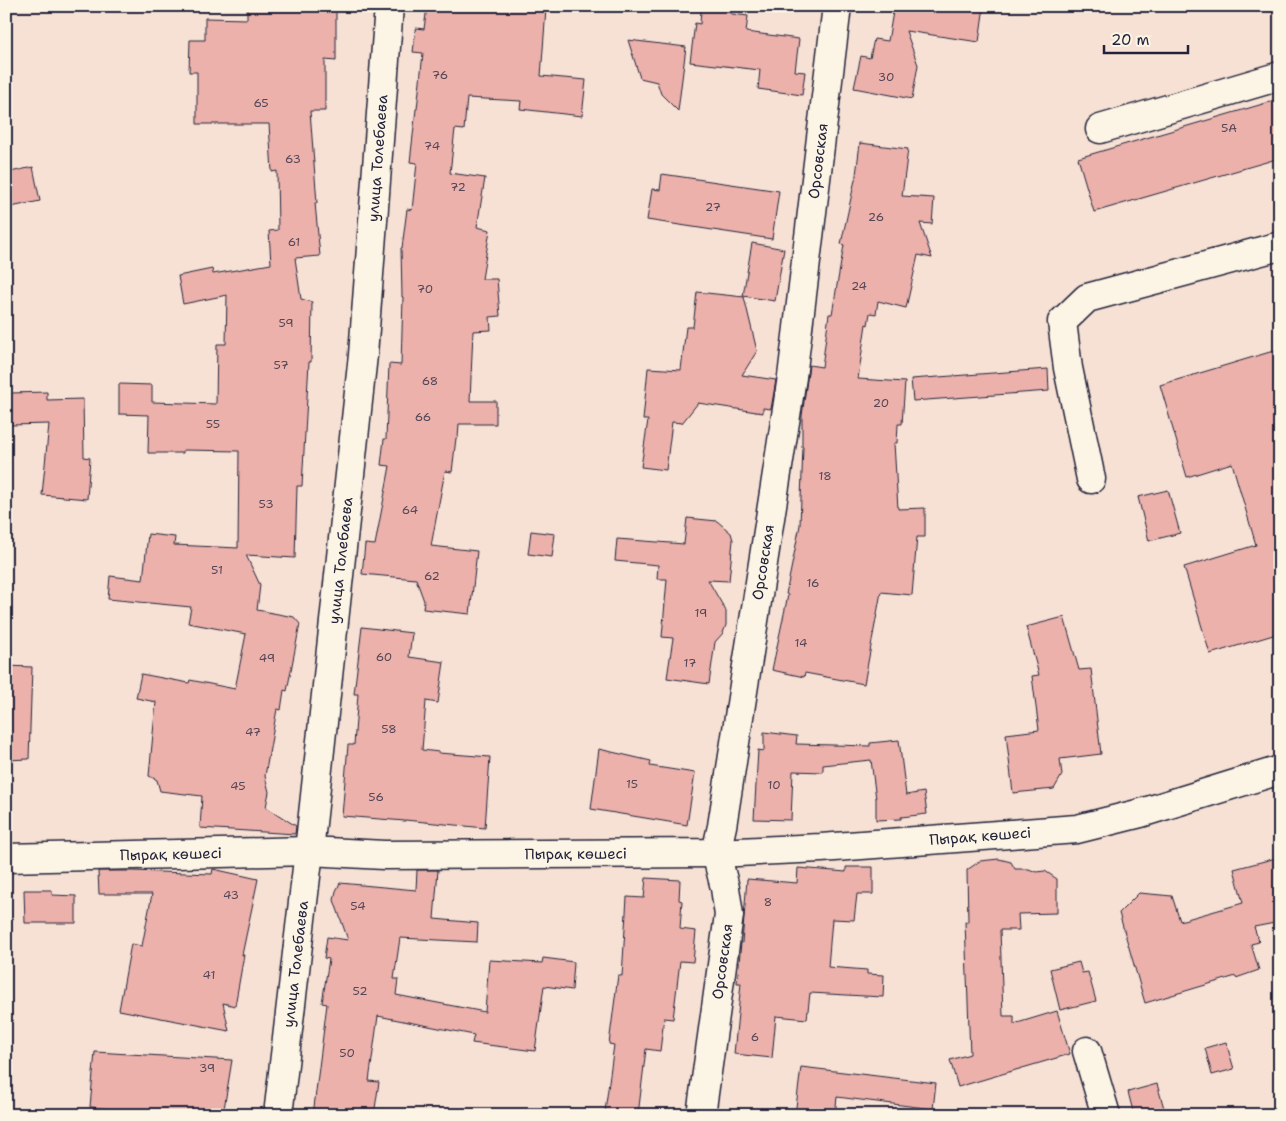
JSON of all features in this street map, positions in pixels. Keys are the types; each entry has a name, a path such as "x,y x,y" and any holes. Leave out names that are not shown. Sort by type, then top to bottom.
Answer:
{"street":[{"name":"улица Толебаева","path":"278,1115 363,355 389,6"},
{"name":"Орсовская","path":"701,1115 729,916 726,888 716,852 722,826 792,377 837,6"},
{"path":"1100,129 1280,76"},
{"path":"1092,479 1068,368 1062,322 1087,298 1280,246"},
{"name":"Пырақ көшесі","path":"6,858 309,851 384,855 716,852 821,848 1077,829 1141,813 1280,770"},
{"path":"1087,1051 1106,1115"}],"building":[{"path":"247,6 336,6 336,61 325,60 325,111 310,111 320,256 295,258 301,299 312,302 311,362 309,362 302,486 297,486 295,558 246,555 260,585 257,610 294,617 300,624 287,691 284,690 281,710 277,709 265,776 269,792 266,807 296,826 295,834 200,828 202,796 160,791 157,780 149,776 156,702 136,698 141,674 189,683 190,680 235,689 246,634 188,623 191,607 108,599 110,576 143,580 148,534 175,537 174,545 238,548 239,451 183,450 183,453 148,453 149,415 119,414 119,384 152,385 152,402 216,404 217,344 226,344 227,295 183,304 178,276 212,269 213,274 271,264 269,231 278,230 277,171 272,172 269,124 197,124 197,72 189,72 190,40 205,40 205,18 247,19"},
{"path":"427,6 508,6 546,9 541,76 586,80 582,116 520,109 521,101 467,98 464,130 455,129 450,173 485,178 477,227 490,230 482,279 497,279 500,316 490,317 491,330 473,331 470,401 496,401 496,424 459,424 452,472 445,471 431,546 477,551 470,614 423,609 424,601 416,579 362,574 365,544 375,545 390,466 381,465 384,439 386,439 389,364 401,365 403,297 401,248 407,209 412,210 417,163 410,162 423,53 413,52 416,28 424,29"},
{"path":"723,6 732,14 748,16 746,32 799,39 795,71 805,72 802,95 758,89 760,70 690,62 695,23 700,24 701,10"},
{"path":"894,6 984,6 979,42 906,31 918,65 912,99 854,88 861,56 870,58 874,39 888,41"},
{"path":"628,40 686,47 678,111 661,94 657,82 640,78"},
{"path":"1280,99 1280,158 1094,212 1078,158"},
{"path":"860,143 908,149 902,196 934,198 932,224 920,223 932,258 918,255 906,308 878,301 876,314 870,313 868,325 866,324 858,379 905,382 902,424 898,424 897,443 894,443 898,509 925,508 925,537 917,537 912,595 881,592 864,684 805,673 804,677 772,670 800,525 803,447 802,416 809,365 822,367 829,314 832,314 844,245 841,244 856,175"},
{"path":"33,167 40,201 6,208 6,173"},
{"path":"662,174 779,191 772,239 647,220 652,189 660,190"},
{"path":"752,243 784,249 775,301 743,296"},
{"path":"697,292 744,297 757,351 742,375 776,380 771,409 763,408 763,413 698,403 682,423 672,422 666,470 641,467 648,420 643,420 648,368 681,370 686,327 693,327"},
{"path":"1280,349 1280,633 1210,654 1184,567 1256,545 1232,463 1187,477 1160,385"},
{"path":"1048,369 1049,391 913,401 911,379"},
{"path":"47,392 47,400 83,399 84,457 90,458 87,499 42,495 49,424 10,425 10,393"},
{"path":"1168,490 1180,533 1149,541 1138,497"},
{"path":"687,518 717,521 731,533 733,540 729,581 708,580 726,611 726,625 723,633 715,642 709,684 667,678 673,638 662,637 667,579 657,579 658,565 615,561 617,539 684,544"},
{"path":"531,531 555,534 552,557 528,554"},
{"path":"1064,617 1079,670 1091,669 1101,754 1060,759 1062,775 1054,789 1013,793 1006,734 1039,730 1032,676 1039,675 1026,627"},
{"path":"362,627 412,633 409,657 444,662 438,703 426,701 422,750 490,757 485,828 342,816 348,745 354,745 358,694 354,694"},
{"path":"6,666 32,667 29,759 6,760"},
{"path":"764,732 797,736 796,744 870,746 870,743 899,740 906,795 924,792 927,814 901,817 901,819 876,820 876,799 871,760 823,765 823,772 793,771 791,820 754,819 758,750 764,751"},
{"path":"599,749 651,761 650,766 695,773 687,825 591,809"},
{"path":"1280,857 1280,922 1254,927 1259,942 1251,944 1259,970 1145,1003 1119,913 1139,893 1172,896 1180,921 1243,903 1234,869"},
{"path":"999,859 1011,862 1015,869 1029,869 1036,872 1045,871 1057,879 1057,913 1018,914 1019,930 1000,930 1003,1016 1014,1016 1014,1024 1057,1011 1070,1054 958,1087 950,1060 970,1054 965,922 968,922 967,870 980,861"},
{"path":"846,867 873,867 873,894 857,894 854,920 832,919 828,967 867,970 867,974 884,975 883,997 810,993 807,1019 776,1016 772,1058 734,1054 741,983 737,983 747,879 797,883 798,868 846,872"},
{"path":"213,869 258,879 242,955 244,955 235,1006 223,1003 229,1031 119,1010 131,944 142,946 152,894 99,894 98,871 212,874"},
{"path":"417,870 438,870 434,919 478,923 477,942 400,938 394,979 398,979 396,995 485,1012 489,960 542,963 543,958 574,962 572,990 544,986 535,1051 472,1043 474,1035 378,1016 369,1081 379,1082 374,1115 313,1115 327,1004 322,1003 329,959 324,958 327,937 348,940 334,900 336,891 340,883 416,890"},
{"path":"646,878 680,880 679,900 682,901 680,929 696,931 693,962 680,961 673,1019 664,1018 660,1051 646,1049 638,1115 635,1115 605,1111 614,1045 609,1044 618,975 622,976 627,897 644,898"},
{"path":"24,890 52,890 52,895 76,896 76,923 25,923"},
{"path":"1079,962 1082,973 1088,972 1096,1001 1060,1010 1050,969"},
{"path":"1226,1042 1234,1069 1212,1075 1205,1048"},
{"path":"95,1052 232,1060 223,1115 146,1115 146,1112 90,1107"},
{"path":"801,1067 936,1083 933,1109 837,1097 835,1115 795,1115"},
{"path":"1157,1084 1166,1115 1134,1115 1128,1092"}]}
